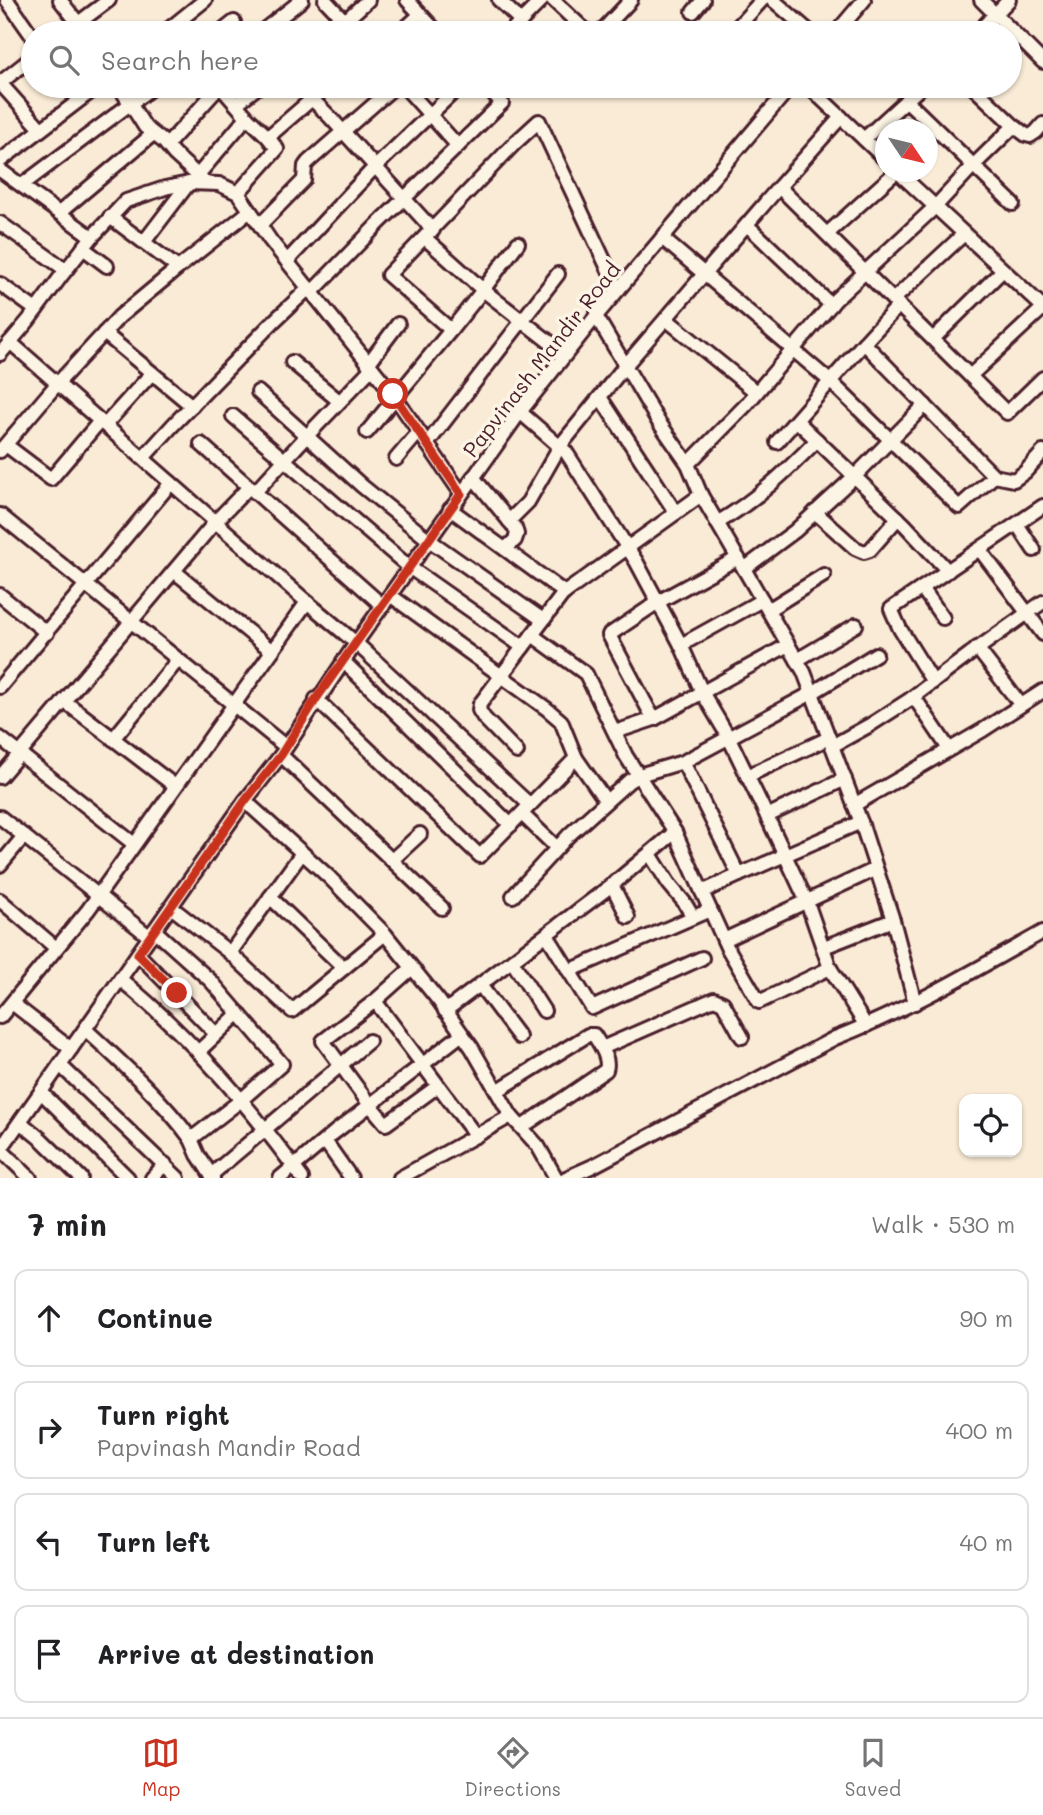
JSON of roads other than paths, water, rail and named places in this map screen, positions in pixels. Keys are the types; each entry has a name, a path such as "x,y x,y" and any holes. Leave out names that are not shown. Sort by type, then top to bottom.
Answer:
{"street":[{"path":"7,0 22,21"},
{"path":"60,0 76,21"},
{"path":"81,21 109,0"},
{"path":"179,21 205,0"},
{"path":"275,21 302,0"},
{"path":"325,0 343,19"},
{"path":"340,21 369,0"},
{"path":"407,0 426,21"},
{"path":"499,0 521,21 542,0"},
{"path":"553,0 575,21"},
{"path":"611,21 631,0"},
{"path":"693,12 704,0"},
{"path":"743,21 761,0"},
{"path":"773,0 797,21"},
{"path":"846,21 864,0"},
{"path":"981,0 1002,21"},
{"path":"988,21 1009,0"},
{"path":"413,21 420,15"},
{"path":"1022,41 1043,62"},
{"path":"21,66 0,83 41,129"},
{"path":"0,161 82,98"},
{"path":"127,98 145,127 167,145 198,181"},
{"path":"22,185 138,98"},
{"path":"167,145 209,98"},
{"path":"231,98 277,149 238,194"},
{"path":"236,104 244,98"},
{"path":"260,225 304,180 307,162 381,98"},
{"path":"415,98 458,146"},
{"path":"287,261 375,168 448,98"},
{"path":"143,458 272,323 311,290 502,103 497,98"},
{"name":"Papvinash Mandir Road","path":"0,1150 520,412 596,316 781,98"},
{"path":"821,98 875,150"},
{"path":"864,139 908,98"},
{"path":"985,98 1026,135 1030,136 1043,124"},
{"path":"268,137 312,99 405,199 429,234 483,290 565,354"},
{"path":"906,100 1013,204"},
{"path":"144,242 198,181 247,117"},
{"path":"509,521 527,502 560,446 625,366 841,117"},
{"path":"451,330 388,275 539,121 618,290"},
{"path":"688,464 746,405 831,305 1014,126"},
{"path":"60,213 153,134"},
{"path":"0,170 93,237"},
{"path":"0,354 83,248 126,201 198,181 219,184 238,194 287,261 395,397 461,494"},
{"path":"827,234 886,182"},
{"path":"908,182 1043,308 970,376"},
{"path":"779,187 1007,413 1043,378"},
{"path":"152,373 51,479 3,448 119,317 250,211"},
{"path":"110,217 178,268"},
{"path":"0,223 66,270"},
{"path":"747,225 831,305"},
{"path":"777,443 896,302 964,234"},
{"path":"662,238 831,382 959,507 994,476"},
{"path":"367,432 518,243"},
{"path":"83,248 107,266"},
{"path":"933,339 1003,270"},
{"path":"427,444 558,274"},
{"path":"0,284 36,310"},
{"path":"596,316 658,421 688,464 701,495 804,672 861,822 893,920 915,1003"},
{"path":"666,319 755,392"},
{"path":"0,777 216,521 284,460 340,401 370,366 398,324"},
{"path":"104,333 192,406"},
{"path":"10,342 356,643 526,809 557,848"},
{"path":"864,343 994,476 1014,480 1042,456"},
{"path":"292,362 340,401"},
{"path":"258,392 362,486 429,540 543,621"},
{"path":"600,397 676,513"},
{"path":"654,719 609,635 658,602 741,564 795,531 855,476 925,405"},
{"path":"520,412 566,452 628,548 681,645 702,692 729,738 807,902 831,968 866,1026"},
{"path":"233,416 410,567 523,648"},
{"path":"797,421 898,518 948,571"},
{"path":"396,459 419,432"},
{"path":"717,523 736,512 784,473 817,440"},
{"path":"201,444 252,490 386,600 502,675 561,721 576,758 606,801"},
{"path":"473,477 517,534 515,540 505,549"},
{"path":"0,687 5,673 47,633 171,483"},
{"path":"517,752 484,718 479,710 480,704 565,593 701,495"},
{"path":"933,682 891,609 1043,506"},
{"path":"450,509 565,593"},
{"path":"816,512 855,548 864,552 870,550 898,518"},
{"path":"0,515 234,705 442,908"},
{"path":"1017,524 1034,550"},
{"path":"980,550 1043,634"},
{"path":"174,571 272,650"},
{"path":"681,645 824,575"},
{"path":"922,588 943,618"},
{"path":"0,595 47,633"},
{"path":"0,1017 98,895 307,602"},
{"path":"747,776 870,725 1043,602"},
{"path":"797,660 856,625"},
{"path":"532,635 586,674 625,756 675,832 724,940 759,1002 831,968"},
{"path":"615,732 654,719 788,645"},
{"path":"977,648 1021,705"},
{"path":"513,896 557,848 629,781 639,775 683,762 812,693 876,654"},
{"path":"113,739 178,660"},
{"path":"343,661 511,824"},
{"path":"854,804 1043,691"},
{"path":"914,696 949,749"},
{"path":"316,699 480,856 576,758"},
{"path":"64,701 175,786"},
{"path":"0,738 134,844"},
{"path":"683,762 739,874"},
{"path":"767,816 845,779"},
{"path":"245,801 385,934 472,1048 511,1116 538,1146 556,1178"},
{"path":"0,817 98,895 198,968 282,1064 191,1139"},
{"path":"702,892 861,822"},
{"path":"445,1011 612,886 675,832"},
{"path":"392,860 420,834"},
{"path":"0,865 24,836"},
{"path":"230,953 302,853"},
{"path":"650,854 693,917"},
{"path":"724,940 876,869"},
{"path":"612,886 628,917"},
{"path":"270,897 344,968"},
{"path":"0,900 56,948"},
{"path":"171,906 230,953 292,1011 385,934"},
{"path":"569,971 710,910"},
{"path":"824,947 893,920"},
{"path":"566,1178 835,1038 915,1003 1043,932"},
{"path":"547,935 592,1008 702,958"},
{"path":"138,954 216,1034"},
{"path":"512,961 544,1011"},
{"path":"412,968 323,1041 386,1124 438,1086"},
{"path":"120,979 161,1013 198,1052 302,1178"},
{"path":"480,985 519,1037"},
{"path":"602,1048 715,999 723,1003 742,1037"},
{"path":"375,1001 476,1136"},
{"path":"12,1003 71,1049"},
{"path":"198,1052 239,1013"},
{"path":"85,1030 130,1071 173,1116 191,1139 212,1177 369,1041"},
{"path":"280,1178 462,1034"},
{"path":"497,1091 588,1035 594,1035 608,1064 606,1070 522,1127"},
{"path":"60,1065 178,1178"},
{"path":"41,1092 128,1178"},
{"path":"400,1178 511,1116"},
{"path":"20,1122 80,1178"},
{"path":"325,1141 351,1178"},
{"path":"0,1150 30,1178"},
{"path":"152,1178 165,1164"}]}
